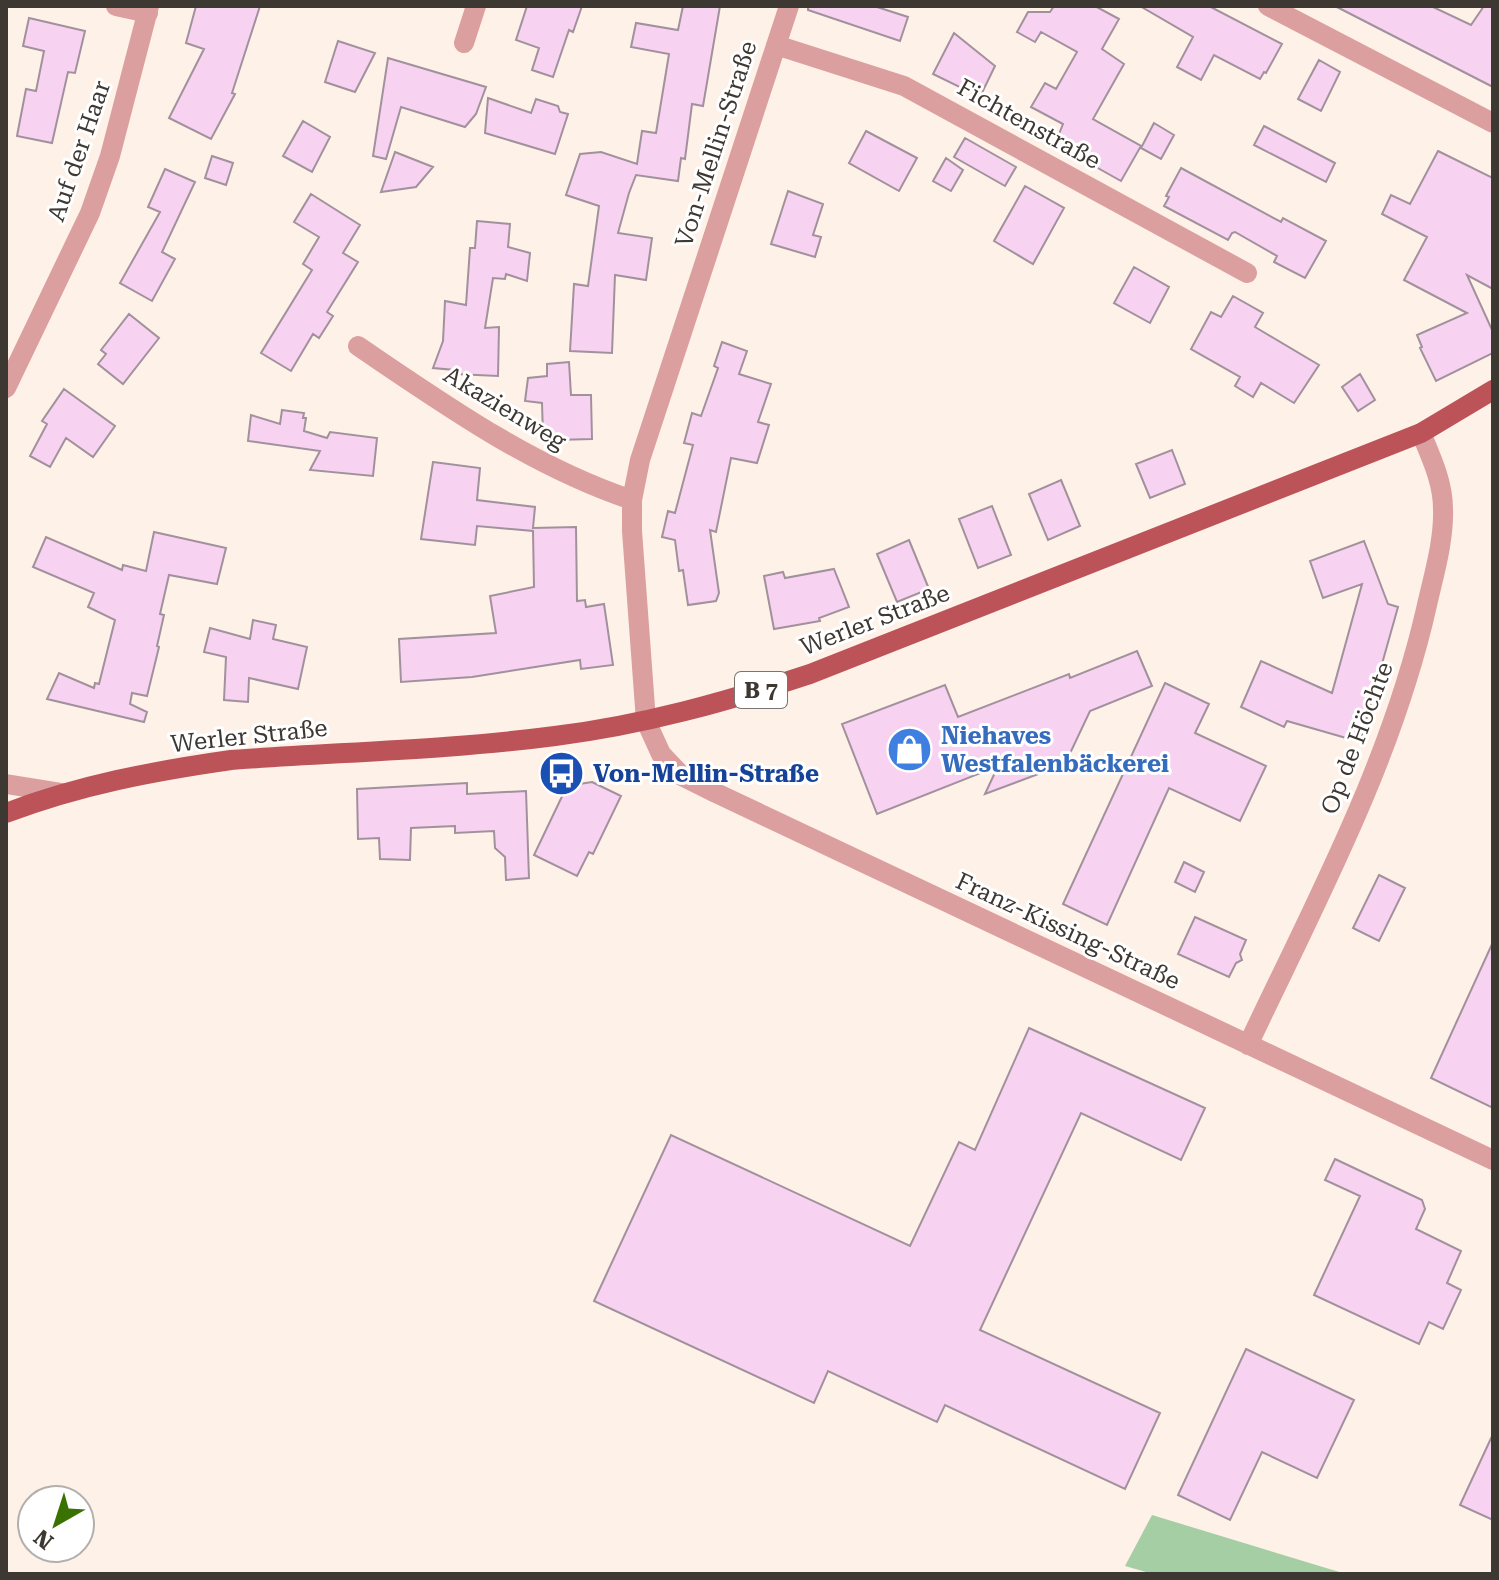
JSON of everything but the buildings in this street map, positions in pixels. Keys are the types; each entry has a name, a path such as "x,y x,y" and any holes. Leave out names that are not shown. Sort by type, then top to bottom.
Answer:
{"main road":[{"name":"Werler Straße","path":"6,813 62,793 128,777 231,760 526,740 646,721 720,704 810,674 1421,433 1493,390"}],"street":[{"name":"Auf der Haar","path":"6,388 90,213 110,156 148,9 116,6"},
{"path":"464,43 476,6"},
{"name":"Von-Mellin-Straße","path":"646,721 632,531 632,500 640,460 789,6"},
{"path":"1268,6 1493,123"},
{"name":"Fichtenstraße","path":"776,45 904,86 1247,273"},
{"name":"Akazienweg","path":"358,346 500,439 592,486 632,500"},
{"name":"Op de Höchte","path":"1248,1045 1360,809 1395,721 1415,659 1439,550 1444,508 1438,476 1421,433"},
{"name":"Franz-Kissing-Straße","path":"646,721 661,754 682,776 1493,1160"},
{"path":"6,784 62,793"}],"green space":[{"path":"1152,1515 1346,1574 1153,1574 1125,1566"}],"place":[{"name":"Niehaves Westfalenbäckerei","path":"910,750"},
{"name":"Von-Mellin-Straße","path":"562,774"}]}
